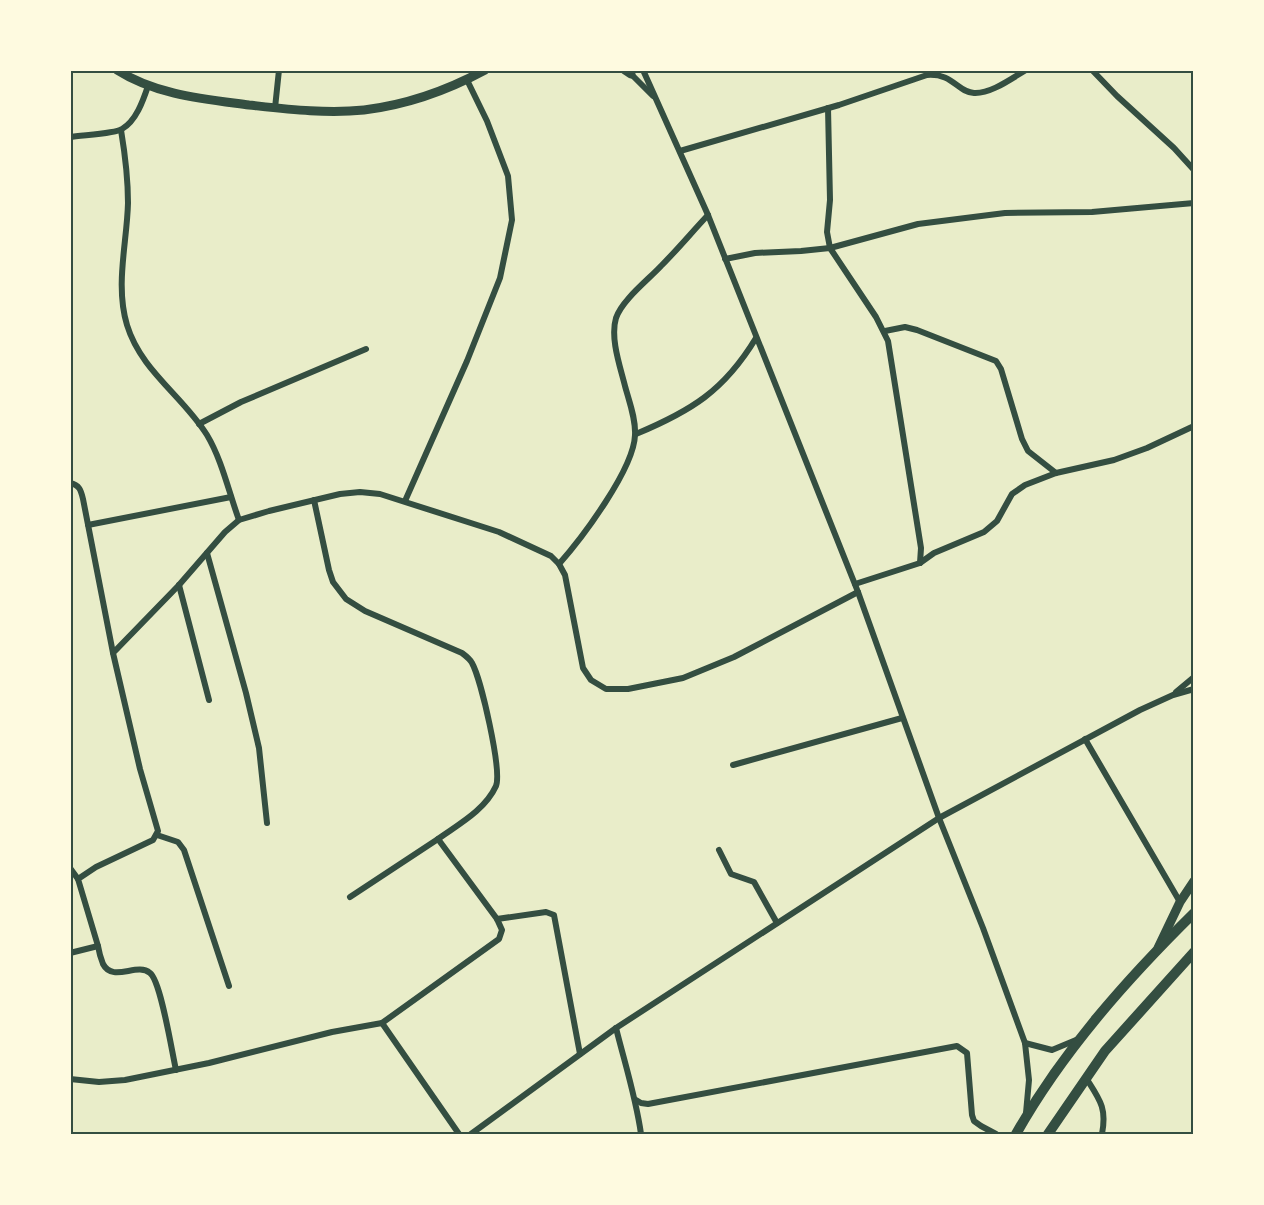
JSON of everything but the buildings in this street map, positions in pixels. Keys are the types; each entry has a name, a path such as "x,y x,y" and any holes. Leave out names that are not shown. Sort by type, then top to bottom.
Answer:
{"main road":[{"path":"1016,1134 1026,1116 1082,1037 1157,949 1194,913"},
{"path":"1048,1134 1105,1051 1194,952"}],"street":[{"path":"117,70 148,86 192,98 275,108 314,110 363,110 414,99 467,80 485,70"},
{"path":"275,108 279,70"},
{"path":"643,70 708,215 855,584 939,818 983,928 1025,1043 1029,1080 1026,1116"},
{"path":"680,151 828,108 927,75 937,74 950,78 973,93 985,91 1026,70"},
{"path":"1092,70 1194,170"},
{"path":"628,72 658,102"},
{"path":"405,501 467,361 500,278 512,220 508,176 488,121 467,80"},
{"path":"70,137 121,130 133,118 143,102 148,86"},
{"path":"828,108 830,200 827,232 830,248 885,331 888,341 921,548 920,563"},
{"path":"121,130 127,164 128,204 122,256 122,297 127,325 139,352 164,385 199,424 214,451 239,520"},
{"path":"725,259 755,253 830,248 918,225 1005,213 1092,212 1194,203"},
{"path":"559,564 580,539 628,466 636,434 614,331 616,319 627,301 708,215"},
{"path":"885,331 905,327 996,361 1001,369 1022,439 1028,451 1056,473"},
{"path":"636,434 669,420 696,404 718,387 742,361 756,338"},
{"path":"199,424 241,402 366,349"},
{"path":"855,584 920,563 934,553 992,527 1012,494 1025,485 1056,473 1114,460 1147,448 1194,426"},
{"path":"70,483 76,484 80,489 113,653 140,769 158,827 157,835 153,840 96,867 78,879"},
{"path":"113,653 179,585 225,532 239,520 314,500 360,492 380,494 405,501 499,532 551,556 565,575 583,668 591,680 606,689 628,689 684,678 734,657 858,592"},
{"path":"88,525 231,497"},
{"path":"314,500 329,570 333,582 346,600 365,611 462,653 468,658 476,672 497,762 498,780 487,800 478,810 350,897"},
{"path":"207,553 259,748 267,823"},
{"path":"179,585 209,700"},
{"path":"1173,695 1194,677"},
{"path":"471,1134 616,1028 939,818 1173,695 1194,689"},
{"path":"733,765 902,718"},
{"path":"1085,740 1180,902"},
{"path":"157,835 178,843 184,850 229,986"},
{"path":"70,1080 111,1082 176,1070 270,1049 332,1032 382,1023 499,939 502,930 498,919 438,838"},
{"path":"719,850 731,874 754,882 777,923"},
{"path":"70,868 78,879 103,964 110,971 115,972 147,970 156,980 176,1070"},
{"path":"1157,949 1180,902 1194,881"},
{"path":"498,919 546,912 554,915 580,1054"},
{"path":"70,953 98,946"},
{"path":"382,1023 459,1134"},
{"path":"616,1028 632,1093 636,1100 641,1134"},
{"path":"1025,1043 1052,1050 1062,1048 1082,1037"},
{"path":"636,1100 648,1104 957,1046 967,1053 974,1121 996,1134"},
{"path":"1086,1078 1103,1105 1102,1134"}]}
